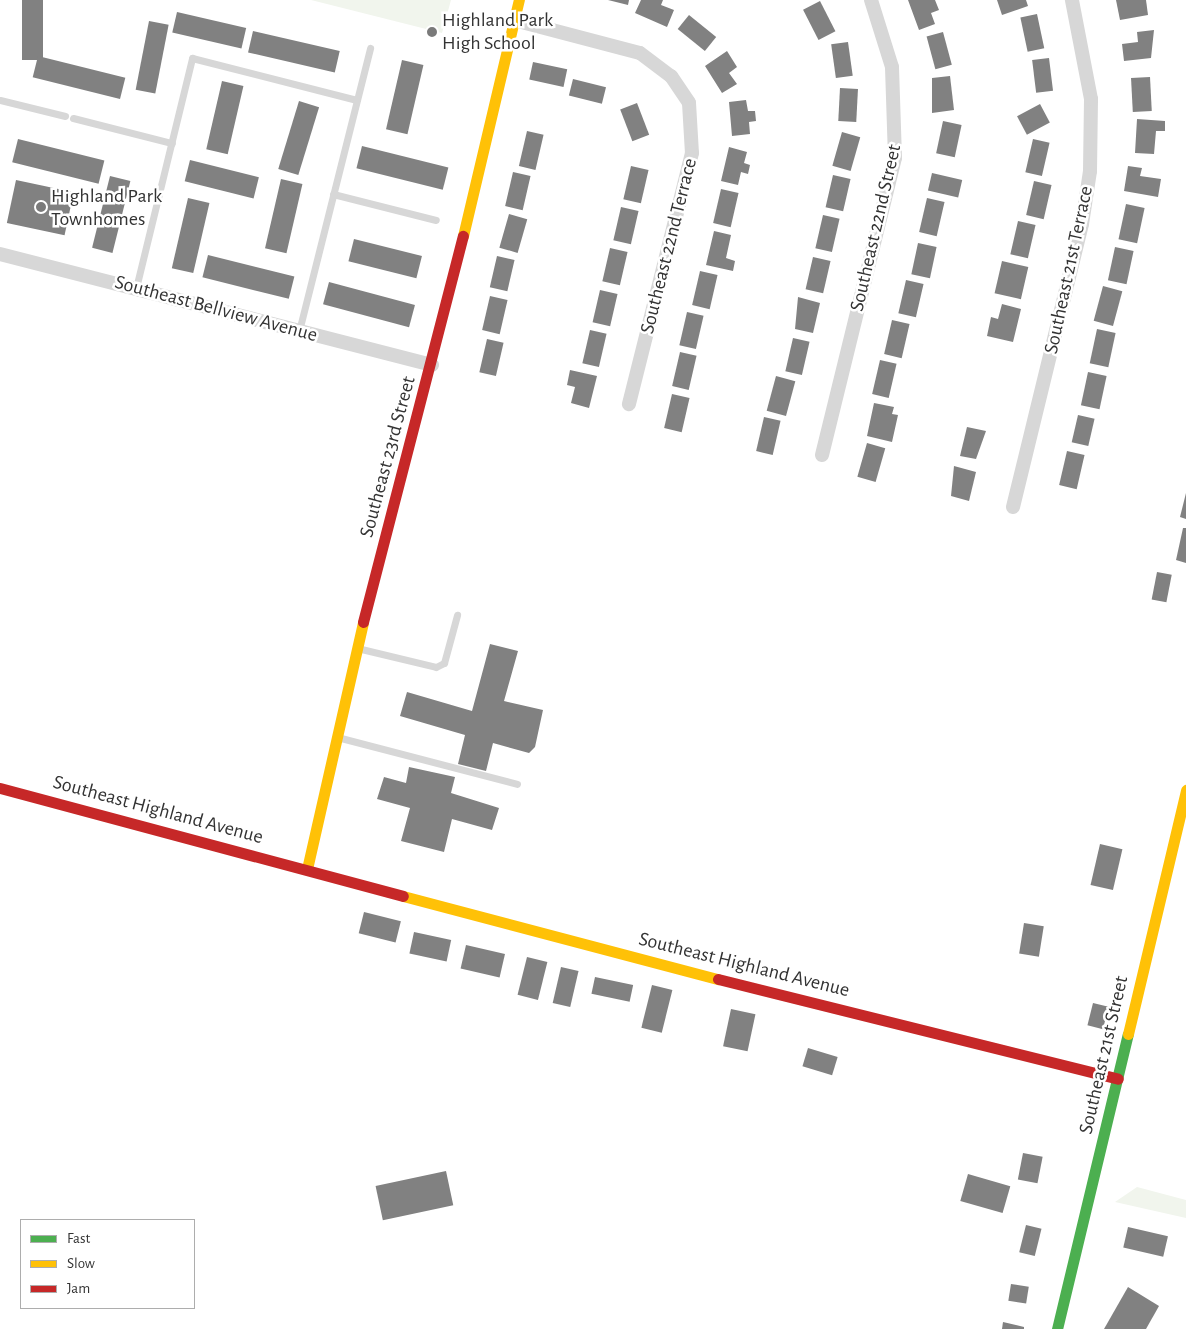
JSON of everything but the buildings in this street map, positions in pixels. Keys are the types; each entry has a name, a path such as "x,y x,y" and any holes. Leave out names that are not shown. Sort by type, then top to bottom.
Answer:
{"street":[{"name":"Southeast 23rd Street","path":"307,869 357,647 432,365 518,0"},
{"name":"Southeast 22nd Street","path":"822,455 896,151 892,67 870,0"},
{"name":"Southeast 21st Terrace","path":"1013,508 1082,224 1090,171 1087,62 1072,0"},
{"name":"Southeast 22nd Terrace","path":"514,20 632,50 656,64 680,89 693,119 693,148 629,404"},
{"name":"Southeast Bellview Avenue","path":"0,254 432,365"},
{"name":"Southeast Highland Avenue","path":"0,789 1118,1079"},
{"name":"Southeast 21st Street","path":"1057,1329 1186,790"}],"lane":[{"path":"299,331 370,48"},
{"path":"136,288 192,58 357,100"},
{"path":"0,100 172,143"},
{"path":"333,194 436,220"},
{"path":"357,647 436,667 444,664 457,615"},
{"path":"336,737 517,784"}],"shaded area":[{"path":"311,0 451,0 442,33"},
{"path":"1137,1187 1186,1200 1186,1218 1115,1202"}],"traffic: fast":[{"path":"1057,1329 1128,1034"}],"traffic: slow":[{"path":"463,236 519,0"},
{"path":"307,869 363,622"},
{"path":"1128,1034 1186,790"},
{"path":"403,896 718,979"}],"traffic: jam":[{"path":"363,622 463,236"},
{"path":"0,788 403,896"},
{"path":"718,979 1118,1079"}],"place":[{"name":"Highland Park High School","path":"432,32"},
{"name":"Highland Park Townhomes","path":"41,207"}]}
